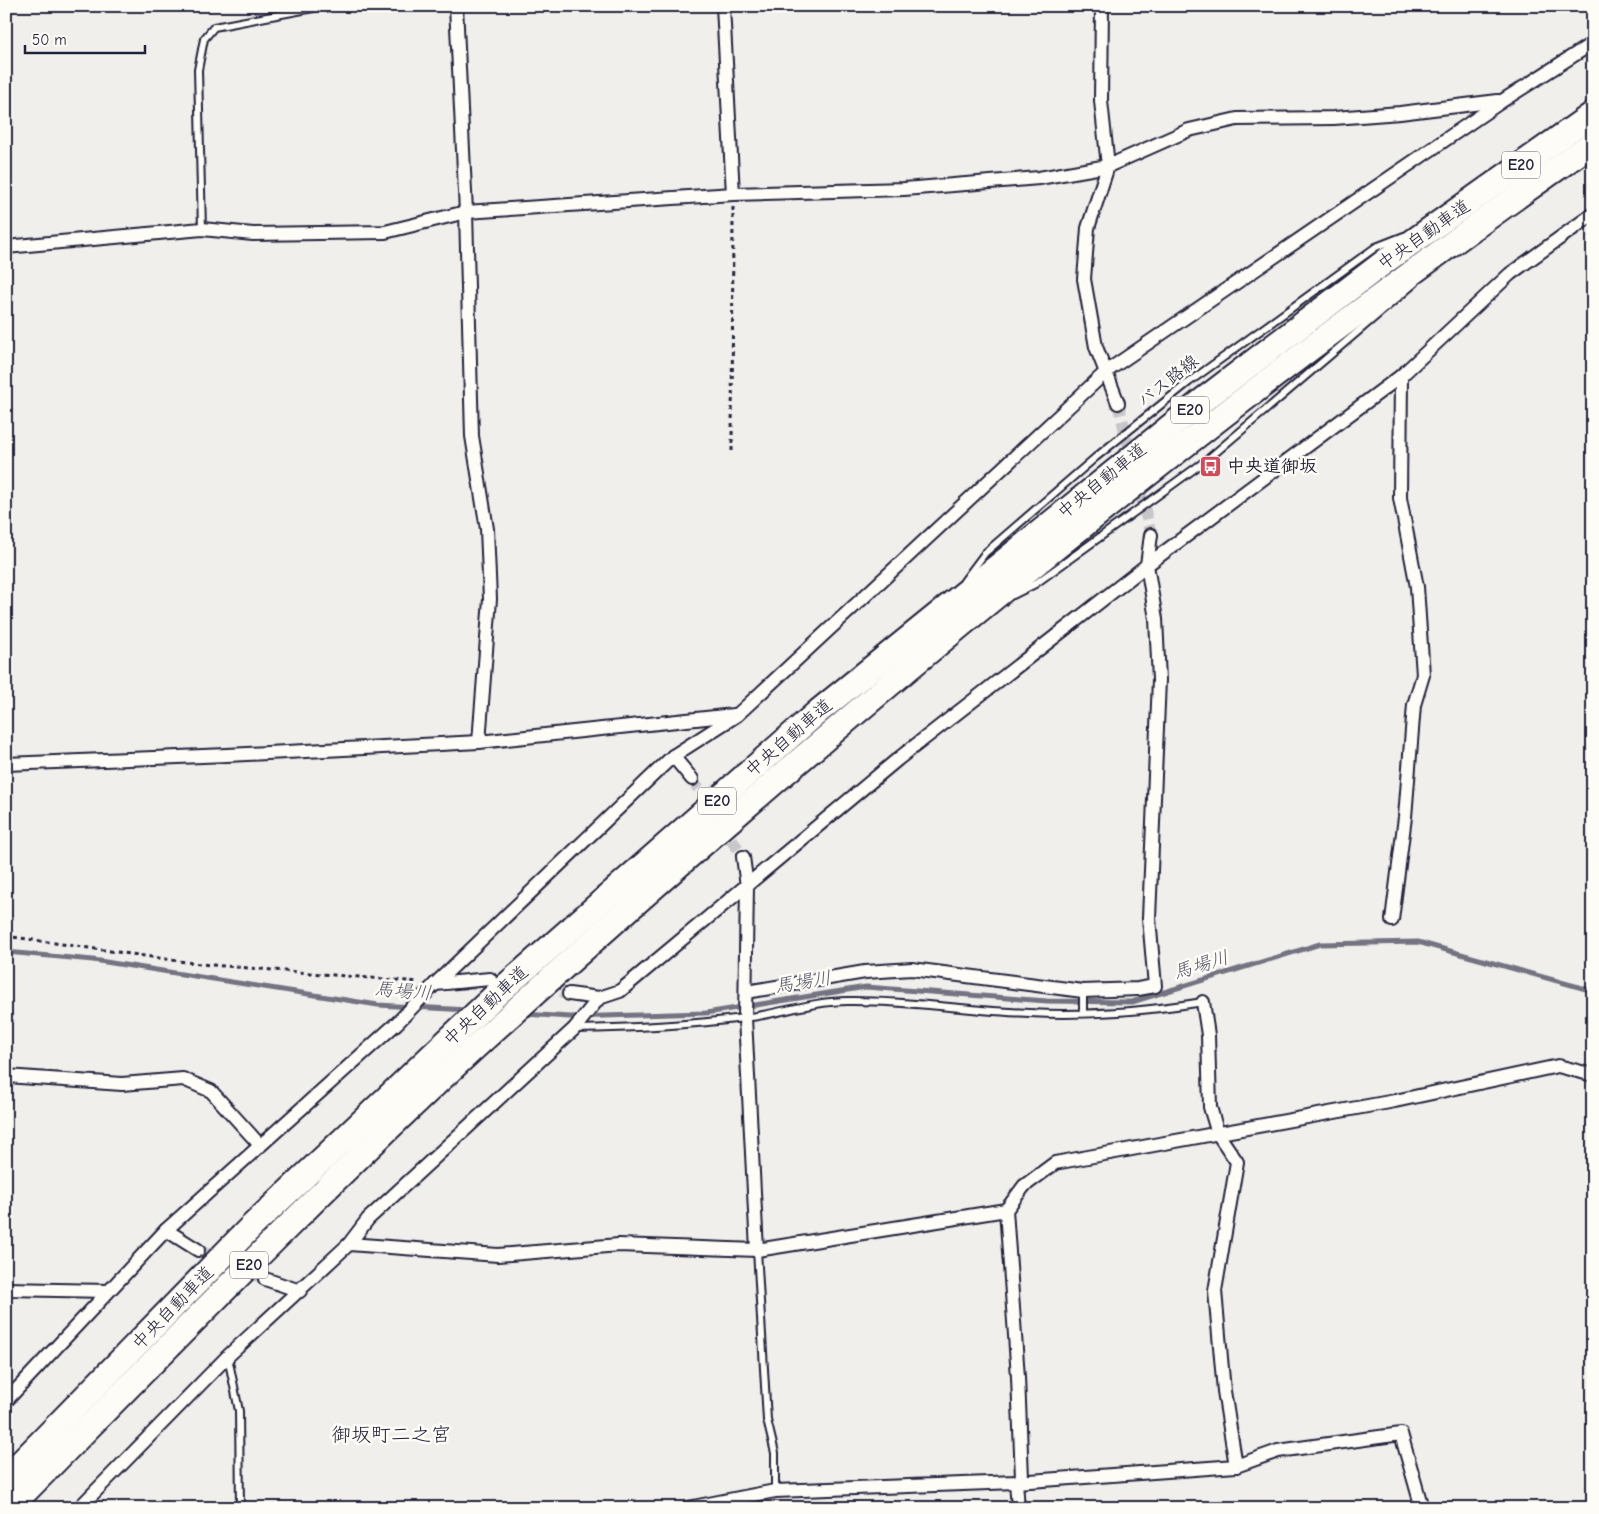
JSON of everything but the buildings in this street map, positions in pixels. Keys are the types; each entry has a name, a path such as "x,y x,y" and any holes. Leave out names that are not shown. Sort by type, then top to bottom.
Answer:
{"highway":[{"name":"中央自動車道","path":"9,1508 269,1244 495,1029 731,818 834,729 972,616 1593,114"},
{"name":"中央自動車道","path":"6,1478 251,1227 463,1026 495,985 819,711 1202,401 1387,260 1456,225 1593,143"}],"street":[{"path":"456,6 466,212 472,436 486,529 490,599 479,742"},
{"path":"723,6 733,194"},
{"path":"1102,6 1101,101 1108,166 1088,228 1084,279 1096,347 1107,370 1118,403"},
{"path":"6,1401 166,1230 259,1144 404,1016 673,756 737,715 1107,370 1502,101 1593,43"},
{"path":"6,248 202,229 253,234 385,232 466,212 733,194 904,189 1039,178 1108,166 1189,130 1238,119 1334,118 1400,113 1502,101"},
{"path":"79,1508 228,1356 349,1244 368,1219 576,1026 595,1003 620,990 748,886 905,753 1147,565 1401,376 1510,274 1593,214"},
{"path":"1392,920 1405,817 1414,705 1422,675 1417,587 1400,498 1401,376"},
{"path":"746,994 865,972 912,970 1083,993 1155,986 1149,918 1160,680 1156,619 1147,565 1151,535"},
{"path":"6,764 479,742 737,715"},
{"path":"673,756 692,778"},
{"path":"743,857 748,886 746,1016 757,1250"},
{"path":"435,984 495,985"},
{"path":"569,994 595,1003"},
{"path":"1202,1002 1208,1035 1210,1107 1218,1134 1237,1162 1214,1291 1224,1391 1236,1466"},
{"path":"1016,1482 1022,1478 1018,1377 1006,1210 1024,1186 1055,1163 1395,1101 1558,1066 1593,1075"},
{"path":"6,1076 122,1084 183,1079 211,1091 259,1144"},
{"path":"349,1244 498,1255 619,1245 757,1250 1006,1210"},
{"path":"166,1230 198,1250"},
{"path":"265,1279 300,1291"},
{"path":"6,1289 108,1291"},
{"path":"688,1508 775,1491 1016,1482 1236,1466 1278,1452 1401,1434 1422,1508"},
{"path":"1016,1482 1018,1508"}],"lane":[{"path":"202,229 198,70 204,39 214,27 324,6"},
{"path":"1426,273 1456,225"},
{"name":"バス路線","path":"962,583 984,553 1096,456 1188,382 1376,247 1456,225"},
{"path":"972,616 1036,584 1208,459 1364,328 1419,279"},
{"path":"939,614 956,591"},
{"path":"1083,993 1083,1010"},
{"path":"576,1026 622,1028 746,1016 805,1005 845,1001 918,1002 1030,1014 1202,1002"},
{"path":"757,1250 767,1420 775,1453 775,1491"},
{"path":"228,1356 239,1411 240,1508"}],"path":[{"path":"732,451 733,194"},
{"path":"6,936 200,964 435,984"}],"waterway":[{"name":"馬場川","path":"524,1014 570,1017 706,1013 866,987 1047,1001 1132,1002 1320,944 1418,942 1593,991"},
{"name":"馬場川","path":"6,952 93,960 378,1005 468,1010"}],"tunnel":[{"path":"1118,403 1151,535"},
{"path":"692,779 743,857"},
{"path":"507,982 569,994"},
{"path":"198,1250 265,1279"}],"place":[{"name":"中央道御坂","path":"1211,466"}],"district":[{"name":"御坂町二之宮","path":"391,1434"}]}
